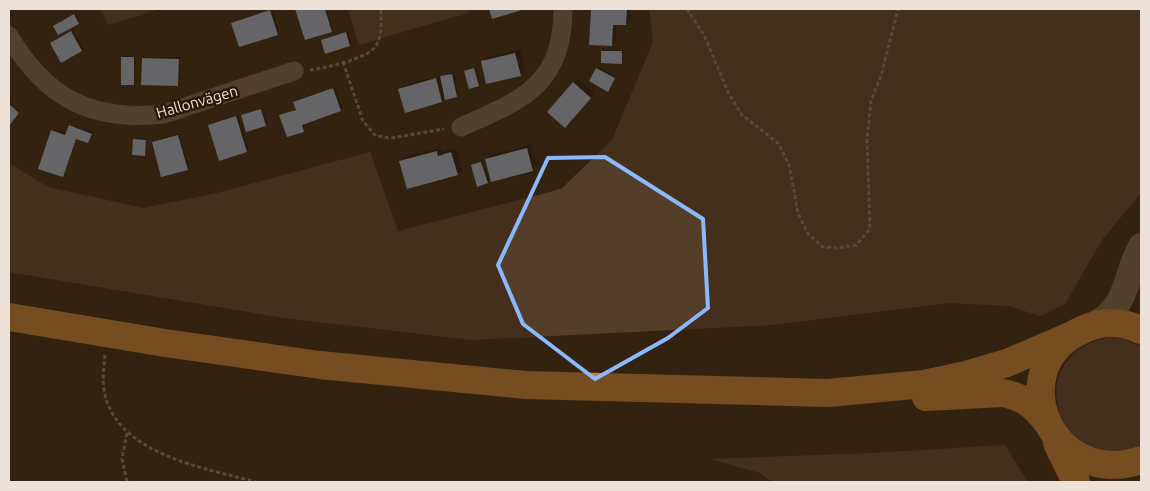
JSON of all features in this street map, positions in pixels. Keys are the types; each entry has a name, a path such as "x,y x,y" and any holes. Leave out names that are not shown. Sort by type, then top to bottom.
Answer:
{"highway":[{"path":"9,317 107,334 320,365 526,385 828,393 917,385 966,375 1014,360 1084,329 1113,323 1141,330"},
{"path":"1076,482 1049,427 1041,396 1045,371 1059,347 1084,329"},
{"path":"828,393 855,399 1004,393 1027,401 1037,409 1069,451 1091,463 1115,466 1141,460"},
{"path":"1117,482 1131,466 1141,460"}],"street":[{"path":"460,127 525,97 544,76 557,53 563,30 563,9"},
{"name":"Hallonvägen","path":"9,36 31,68 47,86 65,98 90,109 117,115 142,116 164,114 294,72"},
{"path":"1084,329 1107,317 1120,301 1141,246"}],"path":[{"path":"294,72 343,62 368,52 376,46 380,37 381,9"},
{"path":"688,9 704,35 728,92 742,115 778,143 789,164 798,213 808,234 822,247 837,248 856,245 870,229 867,140 871,101 881,76 898,9"},
{"path":"343,62 363,120 376,136 392,138 460,127"},
{"path":"107,334 104,390 110,409 127,433 151,449 200,466 256,482"},
{"path":"127,433 122,459 127,482"}],"highlighted area":[{"path":"605,157 703,219 708,308 668,338 595,379 523,324 498,265 548,158"}],"shaded area":[{"path":"100,9 160,9 108,25"},
{"path":"348,9 469,9 470,12 359,45"},
{"path":"649,9 1141,9 1141,193 1102,240 1065,304 1040,316 1009,306 949,303 772,325 472,340 284,318 9,272 9,163 48,187 143,208 217,193 370,152 398,231 561,189 612,140 653,42"},
{"path":"1107,338 1119,338 1141,346 1141,444 1114,452 1090,447 1072,433 1060,414 1057,391 1062,369 1079,350"},
{"path":"1005,445 1028,482 773,482 760,473 711,459 872,453"}],"building":[{"path":"295,9 325,9 332,32 305,40"},
{"path":"489,9 525,9 492,19"},
{"path":"591,9 627,9 626,25 613,25 612,46 589,45"},
{"path":"270,10 278,35 239,47 231,23"},
{"path":"74,14 79,24 58,35 53,26"},
{"path":"71,31 82,51 61,63 50,43"},
{"path":"346,32 350,46 325,54 321,40"},
{"path":"601,51 622,51 622,64 601,63"},
{"path":"515,53 521,76 486,84 481,61"},
{"path":"121,57 134,57 134,85 121,85"},
{"path":"142,58 179,59 178,86 141,85"},
{"path":"474,68 479,86 469,89 464,71"},
{"path":"596,68 615,78 608,92 589,81"},
{"path":"452,74 457,97 445,100 440,76"},
{"path":"436,78 442,102 405,113 398,89"},
{"path":"573,82 591,98 565,128 547,112"},
{"path":"333,88 341,111 302,125 304,132 287,137 279,115 296,110 293,102"},
{"path":"9,104 19,113 9,126"},
{"path":"261,109 266,126 246,132 241,115"},
{"path":"236,116 247,152 219,161 208,125"},
{"path":"69,125 92,134 88,143 76,139 63,177 38,169 51,130 65,135"},
{"path":"178,135 188,170 161,177 152,142"},
{"path":"133,139 146,140 145,156 132,155"},
{"path":"527,148 533,171 491,182 485,159"},
{"path":"437,151 438,156 451,152 458,175 407,189 399,161"},
{"path":"481,162 488,183 477,187 471,165"}]}
